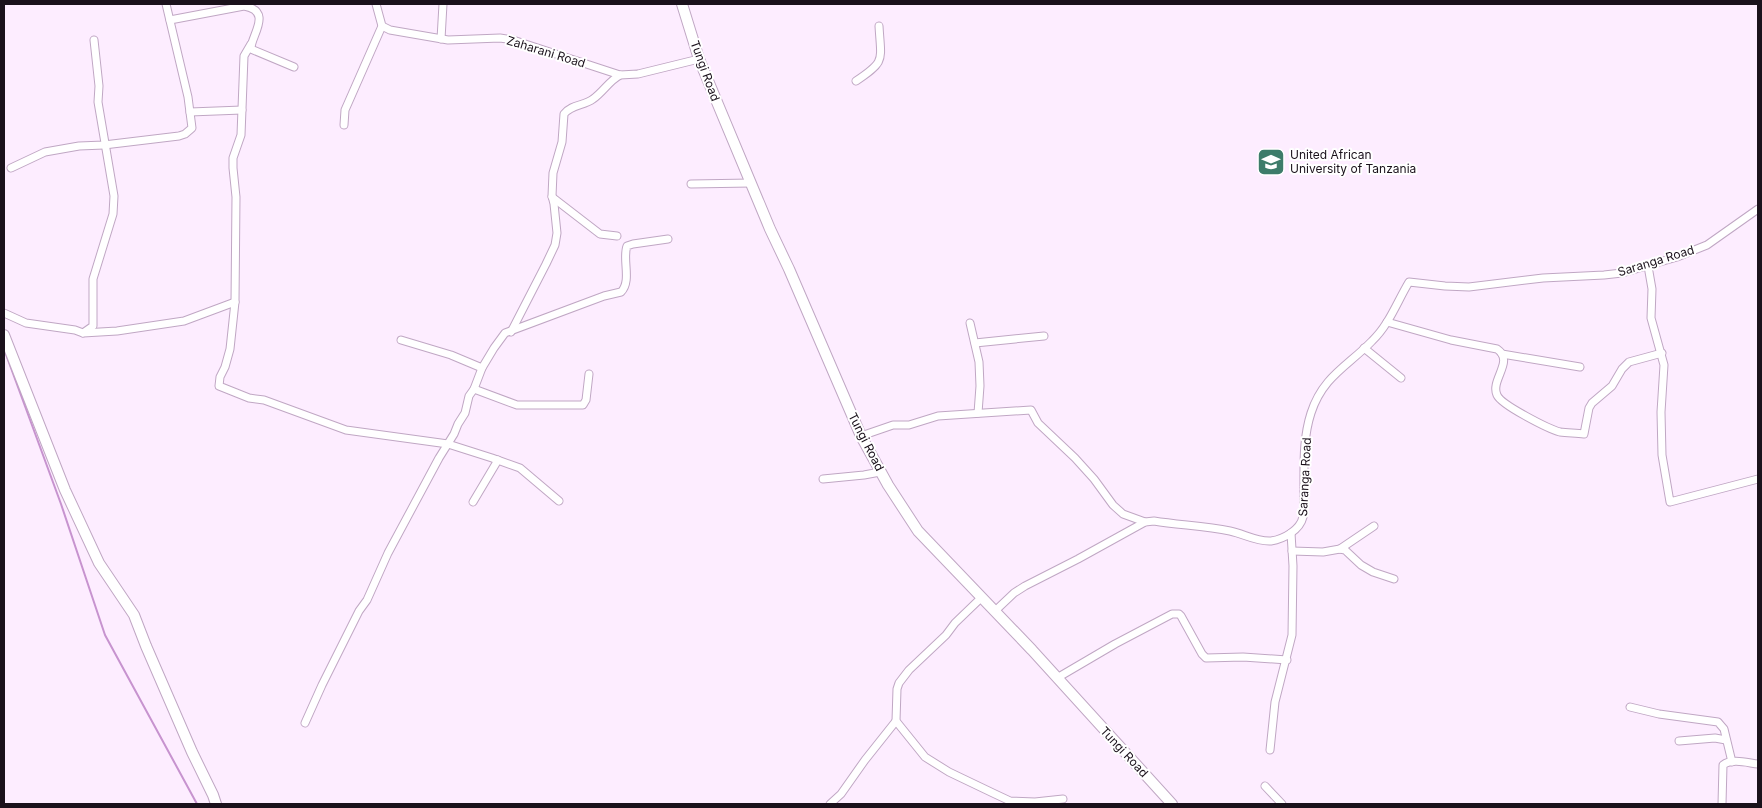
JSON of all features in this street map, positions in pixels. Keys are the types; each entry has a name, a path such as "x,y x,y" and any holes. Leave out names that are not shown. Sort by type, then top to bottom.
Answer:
{"main road":[{"name":"Tungi Road","path":"682,4 699,59 728,131 861,436 880,472 918,531 982,597 1172,804"},
{"path":"4,334 65,490 99,563 134,615 216,804"}],"street":[{"path":"11,168 41,153 79,146 104,145 182,135 192,128 188,97 166,4"},
{"path":"344,125 345,110 382,26 379,4"},
{"path":"441,38 443,4"},
{"path":"170,20 247,6 254,10 259,18 258,28 244,56 241,135 232,168 236,197 235,302 230,349 226,367 220,377 219,386 249,398 264,400 346,430 448,444 498,460 520,468 559,501"},
{"name":"Zaharani Road","path":"382,26 390,30 441,38 500,38 513,40 620,75 638,74 699,59"},
{"path":"856,82 875,69 880,59 879,26"},
{"path":"83,333 93,326 93,279 114,209 114,196 98,102 99,86 94,40"},
{"path":"251,44 252,50 294,67"},
{"path":"511,332 554,245 556,224 552,196 552,173 562,142 564,114 573,106 594,99 610,81 620,75"},
{"path":"190,112 242,110"},
{"path":"691,184 751,183"},
{"path":"552,196 600,234 618,236"},
{"name":"Saranga Road","path":"1145,522 1154,521 1209,528 1268,541 1291,533 1302,522 1303,517 1303,464 1311,412 1321,391 1333,374 1378,336 1408,282 1469,287 1543,278 1622,273 1677,257 1707,245 1758,209"},
{"path":"305,723 388,553 465,413 469,396 494,348 506,333 622,292 626,286 625,252 627,246 668,239"},
{"path":"1648,266 1652,289 1651,318 1664,365 1661,412 1662,455 1670,502 1758,479"},
{"path":"4,313 26,323 75,330 83,333 127,330 184,320 235,302"},
{"path":"1387,322 1451,340 1493,347 1502,354 1580,367"},
{"path":"970,323 979,362 978,413"},
{"path":"975,344 1044,336"},
{"path":"401,340 451,355 482,368"},
{"path":"1364,348 1401,378"},
{"path":"1502,354 1504,361 1497,380 1496,390 1497,396 1504,403 1559,432 1584,434 1589,408 1592,403 1612,386 1625,365 1629,362 1662,353"},
{"path":"474,389 517,405 583,405 586,400 589,374"},
{"path":"861,436 893,425 909,425 938,416 1031,410 1038,423 1080,463 1113,505 1123,514 1145,522"},
{"path":"473,502 498,460"},
{"path":"823,479 880,472"},
{"path":"995,611 1014,593 1025,586 1145,522"},
{"path":"1292,551 1323,552 1340,549 1374,526"},
{"path":"1270,750 1275,702 1292,636 1291,533"},
{"path":"1340,549 1345,550 1361,565 1373,572 1394,579"},
{"path":"830,804 841,794 865,760 896,722 897,689 899,683 909,670 982,597"},
{"path":"1056,678 1172,614 1181,616 1206,658 1243,657 1287,660"},
{"path":"1630,707 1659,714 1718,722 1724,729 1732,762"},
{"path":"896,722 925,757 950,772 1010,801 1035,802 1062,799"},
{"path":"1678,742 1718,738 1726,740"},
{"path":"1722,804 1723,765 1727,762 1758,764"},
{"path":"1265,786 1282,804"}],"waterway":[{"path":"4,349 61,504 105,635 197,804"}],"place":[{"name":"United African University of Tanzania","path":"1271,162"}]}
